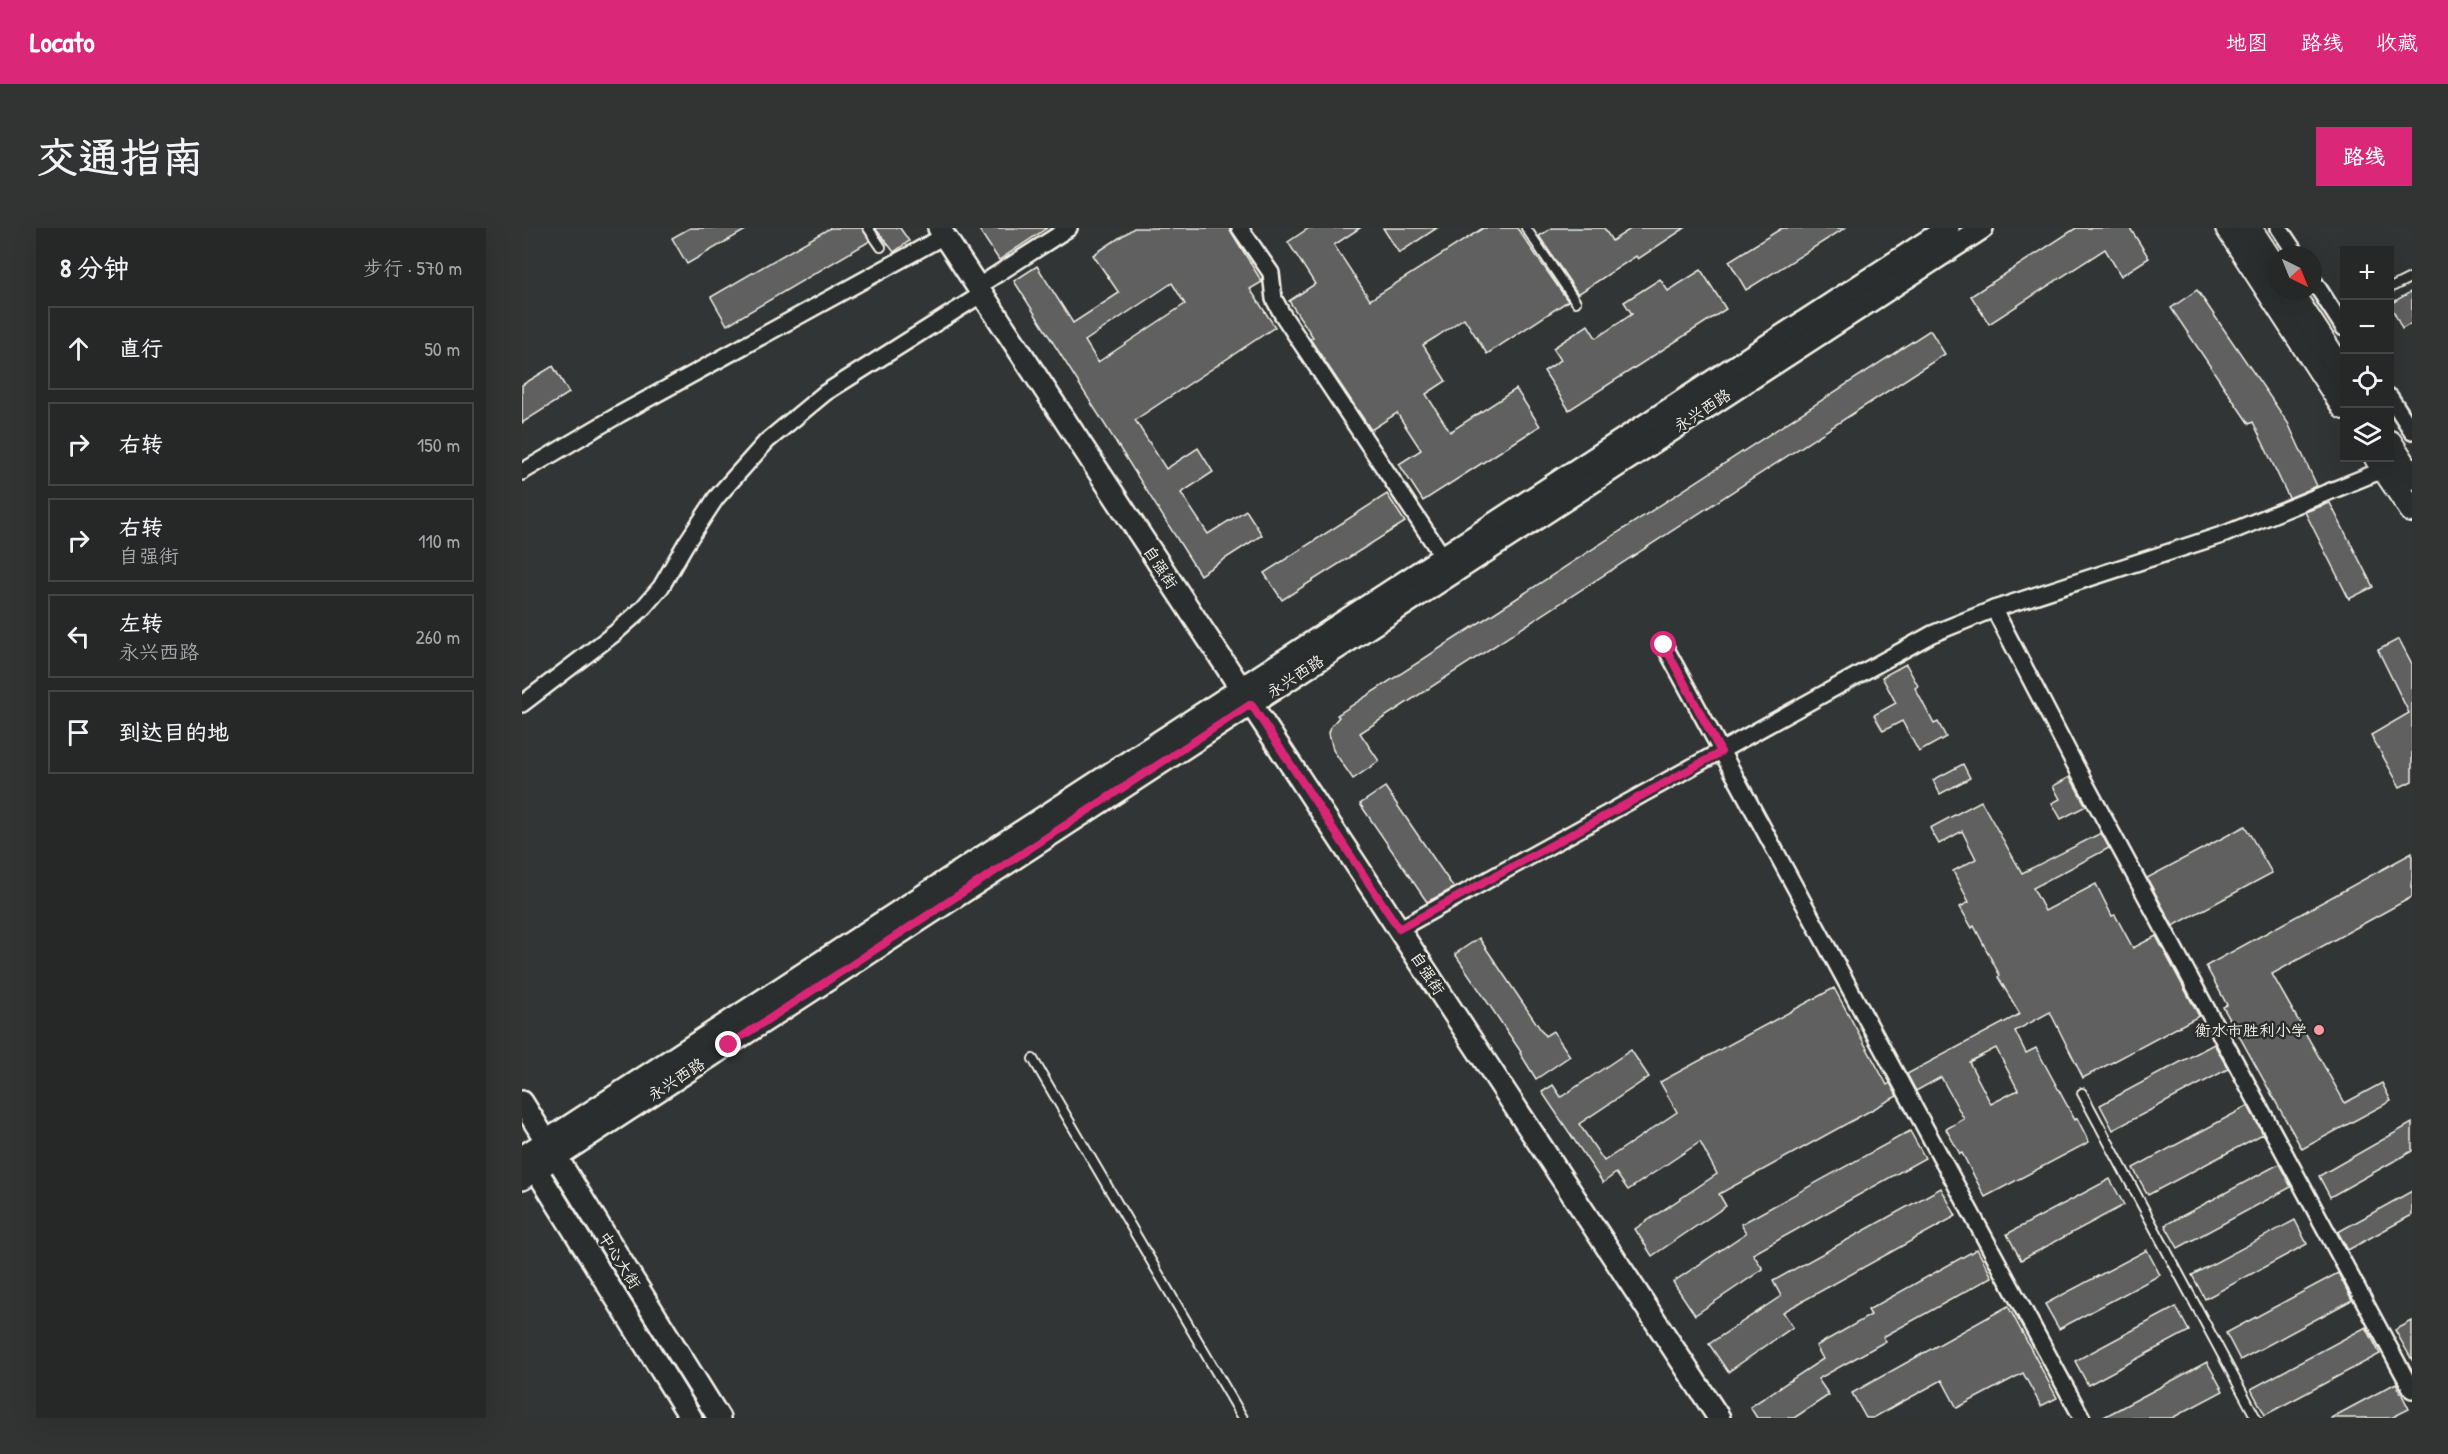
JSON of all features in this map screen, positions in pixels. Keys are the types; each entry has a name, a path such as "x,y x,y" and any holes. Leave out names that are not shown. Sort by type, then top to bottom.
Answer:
{"main road":[{"name":"永兴西路","path":"1246,696 1443,557 1948,228"},
{"name":"永兴西路","path":"535,1157 1246,696 1982,228"},
{"path":"2228,228 2340,401"},
{"path":"2249,228 2268,257"},
{"name":"自强街","path":"941,232 1719,1418"},
{"path":"2296,300 2340,368"},
{"path":"2394,449 2412,477"},
{"path":"2381,463 2412,510"},
{"name":"中心大街","path":"522,1102 535,1157 691,1418"},
{"name":"中心大街","path":"535,1157 719,1418"}],"street":[{"path":"522,704 615,633 642,609 661,587 716,498 767,441 825,393 1069,228"},
{"path":"1240,228 1271,273 1274,298 1282,314 1443,557"},
{"path":"2279,228 2291,246"},
{"path":"522,472 941,232"},
{"path":"2322,292 2340,316"},
{"path":"2394,403 2412,431"},
{"path":"1399,929 1932,634 1994,609 2225,534 2381,463"},
{"path":"1994,609 2072,759 2412,1389"},
{"path":"1664,645 2082,1418"}],"lane":[{"path":"868,228 881,247"},
{"path":"1526,228 1575,302"},
{"path":"2394,286 2412,276"},
{"path":"1033,1059 1243,1418"},
{"path":"2082,1093 2256,1418"}],"building":[{"path":"690,228 749,228 687,264 672,238"},
{"path":"830,228 862,228 870,241 727,325 711,297"},
{"path":"875,228 900,228 909,241 894,252"},
{"path":"978,228 1047,228 999,260"},
{"path":"1134,228 1229,228 1262,282 1250,289 1275,327 1135,420 1166,469 1198,448 1213,472 1181,493 1208,534 1246,510 1262,535 1200,575 1014,281 1037,266 1073,323 1119,293 1093,255","holes":["1172,283 1185,304 1098,362 1085,341"]},
{"path":"1309,228 1360,228 1334,245 1370,300 1483,228 1517,228 1568,301 1487,354 1464,318 1423,345 1446,381 1426,394 1450,432 1516,389 1540,426 1423,501 1399,464 1421,450 1397,413 1371,430 1310,339 1313,337 1289,301 1315,284 1288,242"},
{"path":"1383,228 1437,228 1399,253"},
{"path":"1552,228 1604,228 1612,241 1632,228 1685,228 1638,259 1636,256 1578,294 1539,236"},
{"path":"1782,228 1845,228 1746,290 1729,261"},
{"path":"2076,228 2130,228 2149,258 2121,276 2105,249 1989,324 1971,296"},
{"path":"1701,270 1726,309 1569,410 1544,371 1561,360 1553,348 1588,325 1596,338 1632,314 1624,302 1660,279 1668,291"},
{"path":"2197,290 2288,423 2317,486 2289,498 2253,422 2249,424 2171,308"},
{"path":"2412,291 2412,323 2402,329 2394,312 2394,302"},
{"path":"1930,330 1945,354 1360,733 1379,761 1353,779 1333,750 1329,733 1331,726 1339,717 1337,715"},
{"path":"553,366 569,393 522,423 522,385"},
{"path":"1387,494 1405,522 1282,600 1264,573"},
{"path":"2330,503 2373,587 2349,599 2305,512"},
{"path":"2399,639 2412,664 2412,781 2400,787 2371,735 2409,713 2378,650"},
{"path":"1906,664 1918,686 1915,688 1934,724 1938,722 1946,737 1919,752 1902,721 1883,731 1874,715 1896,703 1882,677"},
{"path":"1963,764 1970,778 1940,794 1933,780"},
{"path":"2070,777 2086,806 2061,819 2052,803 2060,799 2053,786"},
{"path":"1385,787 1454,888 1427,902 1360,804"},
{"path":"1981,801 2022,873 2101,833 2109,848 2033,888 2045,911 2096,884 2112,916 2115,915 2133,948 2156,936 2199,1016 2083,1078 2050,1012 2015,1031 2026,1053 2036,1048 2089,1142 1985,1197 1962,1153 1960,1154 1946,1129 1964,1119 1941,1077 1916,1091 1907,1074 2020,1014 1998,977 2000,976 1974,926 1972,928 1960,907 1969,902 1953,871 1976,859 1962,831 1939,844 1930,828","holes":["1996,1048 2018,1090 1991,1104 1969,1062"]},
{"path":"2245,826 2272,873 2173,926 2147,878"},
{"path":"2412,853 2412,897 2272,974 2345,1103 2382,1083 2391,1101 2302,1149 2223,1007 2227,1005 2206,966"},
{"path":"1479,938 1545,1036 1553,1031 1570,1056 1536,1079 1521,1052 1455,954"},
{"path":"1834,988 1887,1085 1890,1083 1897,1096 1719,1194 1726,1206 1652,1256 1635,1229 1717,1174 1700,1142 1628,1190 1616,1173 1603,1183 1542,1092 1553,1085 1561,1097 1631,1050 1649,1077 1579,1124 1604,1161 1677,1112 1660,1082"},
{"path":"2214,1044 2228,1069 2113,1130 2100,1105"},
{"path":"2248,1106 2263,1134 2148,1195 2133,1168"},
{"path":"2412,1123 2412,1151 2330,1197 2319,1176"},
{"path":"1910,1131 1925,1158 1753,1254 1763,1269 1695,1315 1673,1282 1746,1233 1741,1224"},
{"path":"2279,1164 2291,1187 2178,1248 2165,1225"},
{"path":"2110,1179 2124,1205 2021,1260 2007,1234"},
{"path":"1941,1188 1956,1216 1783,1312 1793,1327 1728,1372 1709,1344 1781,1296 1773,1281"},
{"path":"2412,1191 2412,1215 2348,1250 2338,1232"},
{"path":"2295,1220 2307,1244 2205,1299 2192,1275"},
{"path":"1977,1249 1992,1277 1883,1337 1886,1341 1818,1379 1829,1395 1794,1418 1757,1418 1750,1407 1823,1359 1816,1346 1871,1315 1868,1310"},
{"path":"2147,1250 2160,1275 2059,1329 2045,1304"},
{"path":"2338,1273 2352,1300 2240,1360 2226,1333"},
{"path":"2008,1306 2057,1398 2041,1406 2023,1373 1957,1408 1942,1380 1873,1418 1866,1418 1852,1393"},
{"path":"2176,1307 2189,1331 2088,1385 2075,1361"},
{"path":"2412,1321 2412,1360 2395,1330"},
{"path":"2366,1327 2380,1354 2265,1415 2251,1389"},
{"path":"2207,1362 2223,1391 2172,1418 2102,1418"},
{"path":"2396,1383 2409,1409 2391,1418 2331,1418"}],"place":[{"name":"衡水市胜利小学","path":"2319,1030"}],"route":[{"path":"729,1045 1251,704 1399,929 1721,752 1664,645"}]}
